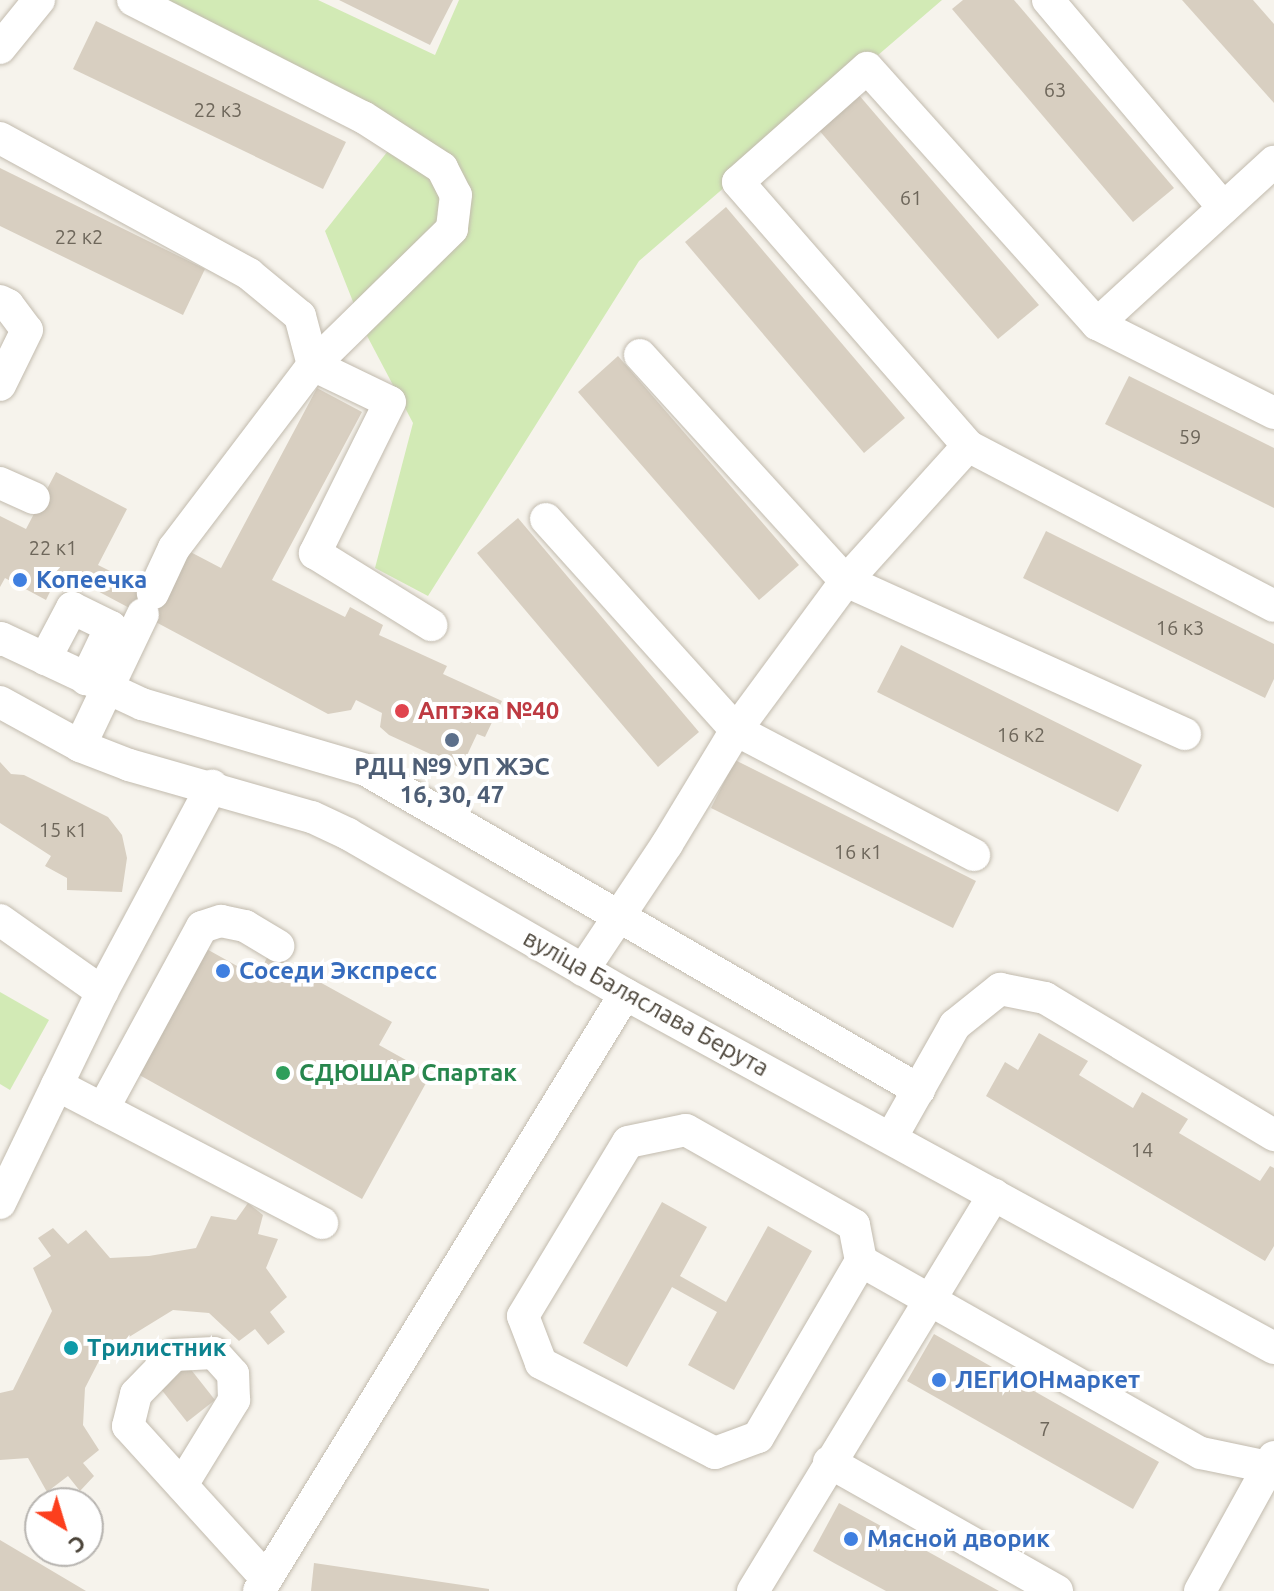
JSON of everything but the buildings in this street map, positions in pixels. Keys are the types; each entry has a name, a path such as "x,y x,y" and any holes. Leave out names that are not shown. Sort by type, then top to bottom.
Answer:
{"street":[{"path":"0,48 39,0"},
{"path":"97,685 148,603 174,548 313,365 452,229 456,195 442,168 363,117 133,0"},
{"path":"1048,0 1224,208"},
{"path":"1274,413 1097,324 867,68 738,182 968,446 1274,606"},
{"path":"0,138 249,274 300,316 313,365 390,402 315,553 431,625"},
{"path":"1097,324 1274,162"},
{"path":"0,301 8,305 27,330 0,385"},
{"path":"640,355 846,581 1185,734"},
{"path":"583,970 667,844 736,730 846,581 968,446"},
{"path":"0,483 34,498"},
{"path":"546,519 736,730 974,855"},
{"path":"45,659 72,608 111,627 80,746"},
{"path":"0,640 142,704 366,770 919,1090"},
{"name":"вуліца Баляслава Берута","path":"0,702 80,746 129,765 212,786 312,817 348,834 625,994 1274,1348"},
{"path":"0,1203 102,992 212,786"},
{"path":"0,920 102,992"},
{"path":"103,1109 202,927 221,921 245,926 278,946"},
{"path":"891,1138 955,1025 1000,989 1045,998 1274,1135"},
{"path":"182,1485 262,1585 625,994"},
{"path":"57,1085 322,1223"},
{"path":"861,1261 758,1437 715,1453 541,1363 523,1316 628,1142 686,1130 854,1225 861,1261 1201,1453 1271,1462 1200,1591"},
{"path":"753,1591 994,1194"},
{"path":"829,1462 1057,1591"}],"green space":[{"path":"154,0 318,0 435,55 459,0 942,0 639,261 428,596 375,568 413,423 365,332 325,231 406,128"},
{"path":"0,992 49,1020 10,1090 0,1084"}],"place":[{"name":"Копеечка","path":"20,580"},
{"name":"Аптэка №40","path":"402,711"},
{"name":"РДЦ №9 УП ЖЭС 16, 30, 47","path":"452,740"},
{"name":"Соседи Экспресс","path":"223,971"},
{"name":"СДЮШАР Спартак","path":"283,1073"},
{"name":"Трилистник","path":"71,1348"},
{"name":"ЛЕГИОНмаркет","path":"939,1380"},
{"name":"Мясной дворик","path":"851,1539"}]}
